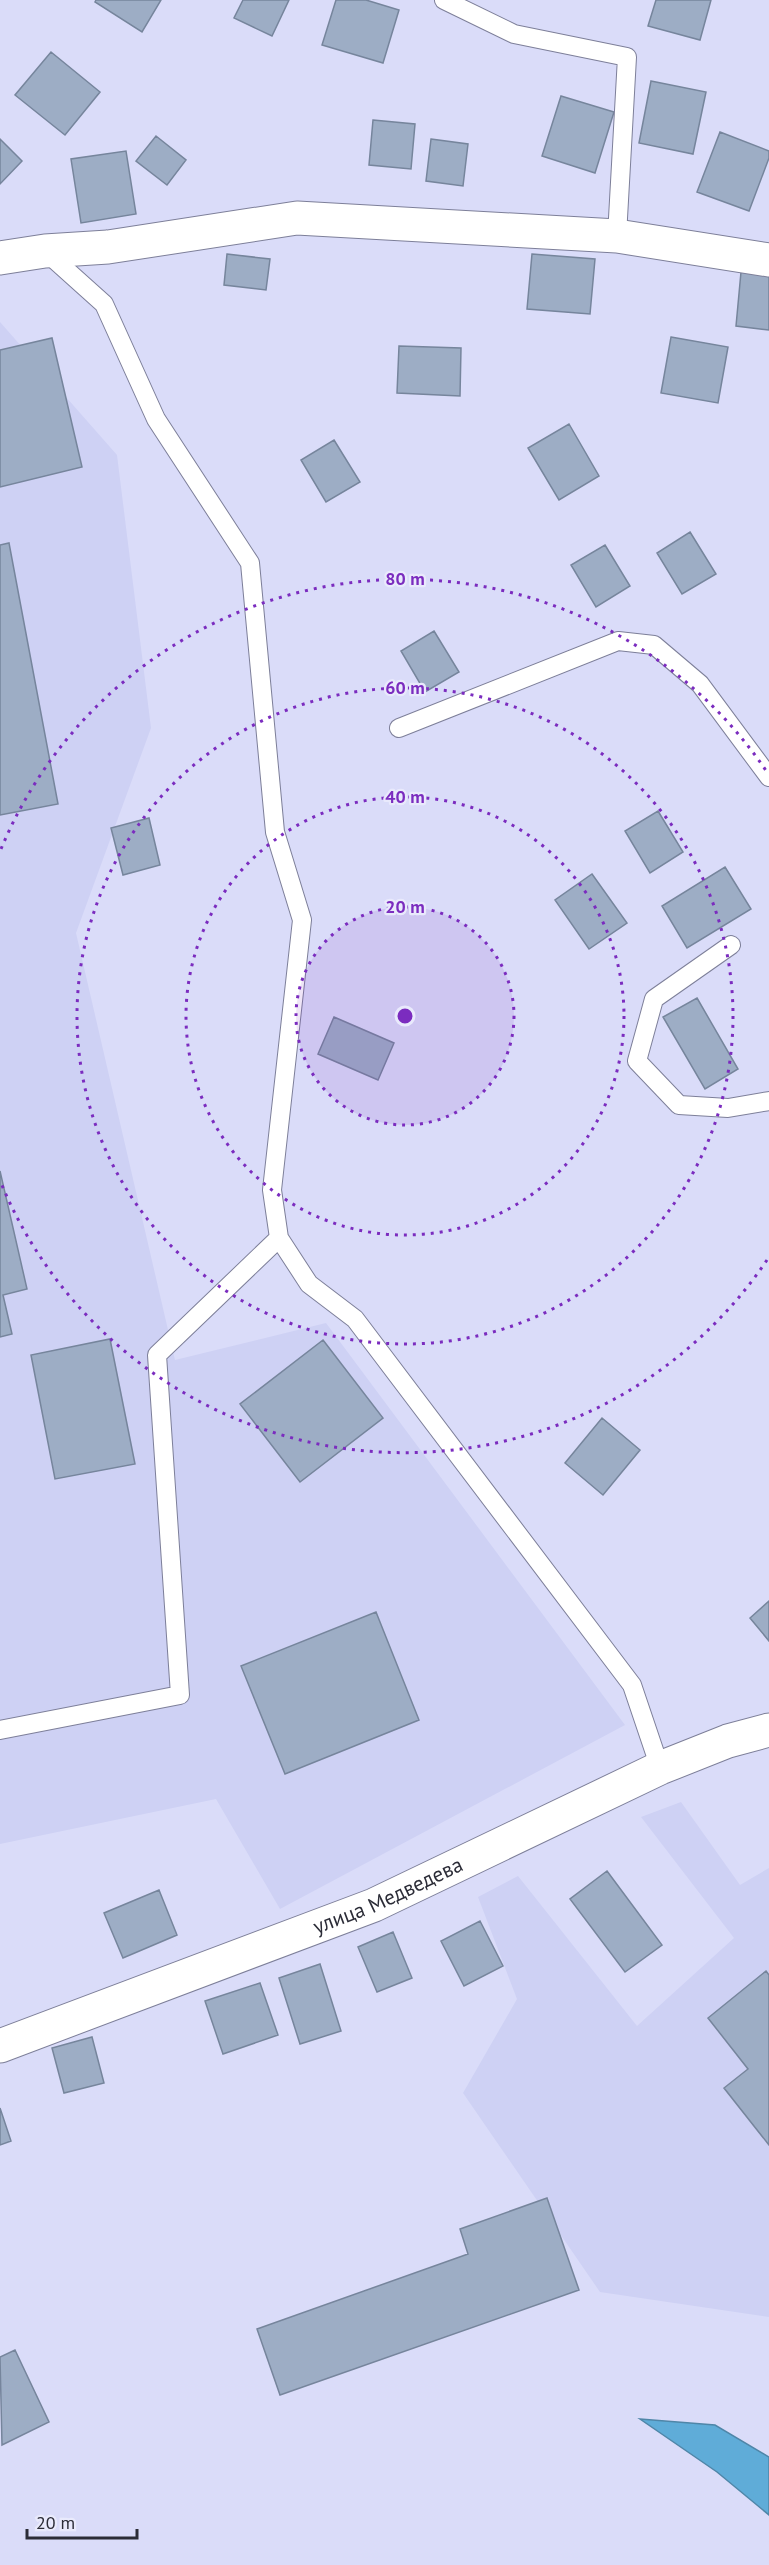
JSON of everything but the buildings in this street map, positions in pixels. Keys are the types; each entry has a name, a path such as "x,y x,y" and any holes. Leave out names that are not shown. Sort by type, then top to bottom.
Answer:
{"street":[{"path":"0,258 45,251 108,247 297,218 617,236 769,260"},
{"name":"улица Медведева","path":"0,2046 374,1905 660,1768 728,1742 769,1730"}],"lane":[{"path":"444,0 514,34 627,57 617,236"},
{"path":"45,251 104,304 156,418 250,563 275,832 302,920 272,1190 279,1238 309,1284 355,1318 632,1686 660,1768"},
{"path":"399,728 618,641 654,645 700,684 769,777"},
{"path":"731,945 654,999 637,1061 679,1105 728,1108 769,1101"},
{"path":"0,1730 180,1695 157,1355 279,1238"}],"shaded area":[{"path":"0,322 117,455 151,728 76,933 175,1360 326,1323 625,1725 280,1909 216,1799 0,1844"},
{"path":"681,1802 740,1885 769,1868 769,2317 600,2292 463,2093 517,1999 478,1897 518,1876 637,2026 734,1938 641,1817"}],"water":[{"path":"640,2419 715,2425 769,2457 769,2515 717,2472"}]}
